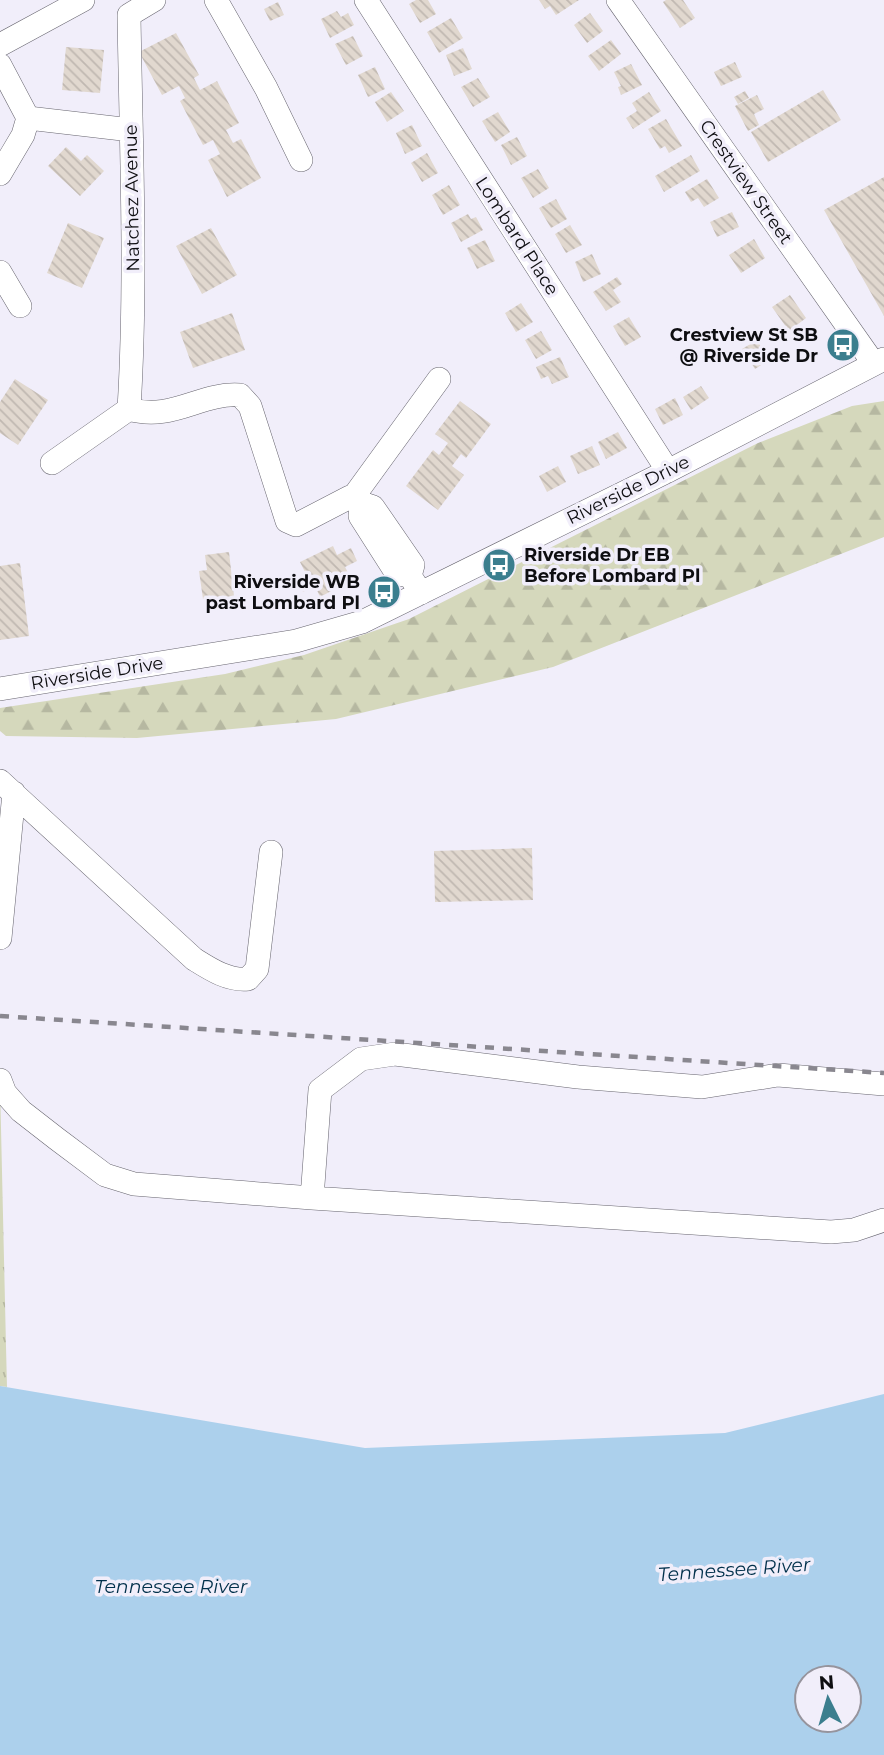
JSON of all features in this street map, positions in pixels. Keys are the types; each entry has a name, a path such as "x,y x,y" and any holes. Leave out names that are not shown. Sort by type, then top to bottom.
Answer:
{"street":[{"path":"0,45 83,0"},
{"name":"Natchez Avenue","path":"129,409 133,327 129,15 153,0"},
{"path":"216,0 266,88 301,160"},
{"name":"Lombard Place","path":"366,0 668,471"},
{"name":"Crestview Street","path":"618,0 879,361"},
{"path":"0,65 28,118 23,135 0,174"},
{"path":"28,118 131,130"},
{"path":"0,272 20,306"},
{"name":"Riverside Drive","path":"0,689 296,641 362,622 416,585 668,471 879,361"},
{"path":"52,463 129,409 156,414 240,395 250,406 287,521 296,524 358,499 372,474 439,379"},
{"path":"131,383 156,414"},
{"path":"358,499 373,507 413,565 416,585"},
{"path":"7,787 194,959 213,971 238,980 248,979 257,969 271,852"},
{"path":"0,938 7,787"},
{"path":"312,1198 320,1090 361,1059 395,1054 578,1077 702,1087 778,1075 884,1084"},
{"path":"0,1080 5,1093 21,1111 105,1175 134,1184 831,1232 854,1230 884,1220"}],"green space":[{"path":"884,401 884,537 553,667 336,719 137,738 6,736 0,731 0,708 225,674 304,655 409,619 758,443 852,406"},
{"path":"0,1084 6,1346 7,1387 0,1386"}],"water":[{"name":"Tennessee River","path":"0,1386 365,1448 725,1433 884,1394 884,1755 0,1755"}],"building":[{"path":"416,0 428,0 436,14 420,23 409,4"},
{"path":"539,0 579,0 556,15 550,6 545,9"},
{"path":"683,0 695,18 680,28 663,2"},
{"path":"278,2 284,15 270,21 264,9"},
{"path":"337,11 341,17 348,13 354,25 330,38 321,19"},
{"path":"590,13 603,31 587,43 574,25"},
{"path":"451,18 463,38 439,53 427,32"},
{"path":"176,33 199,75 194,78 200,90 217,81 239,123 226,130 233,143 241,139 261,178 227,197 208,160 220,154 213,140 203,145 180,101 185,98 179,86 162,95 139,52"},
{"path":"353,36 363,56 346,65 335,44"},
{"path":"611,40 621,54 599,71 588,56"},
{"path":"66,47 104,50 100,93 62,90"},
{"path":"463,48 472,69 454,76 446,55"},
{"path":"735,62 742,77 721,86 714,72"},
{"path":"631,64 642,85 621,95 618,87 621,86 614,72"},
{"path":"375,67 385,89 368,97 358,75"},
{"path":"478,78 490,97 473,107 461,87"},
{"path":"823,90 841,120 768,162 751,132"},
{"path":"745,91 749,98 738,104 734,97"},
{"path":"391,92 404,111 387,122 375,102"},
{"path":"649,92 661,111 633,129 626,118 637,111 632,103"},
{"path":"757,95 764,109 754,114 759,125 748,131 735,106"},
{"path":"498,112 510,132 495,142 482,121"},
{"path":"666,119 682,146 669,153 665,146 660,149 648,129"},
{"path":"412,125 422,146 405,154 396,133"},
{"path":"517,137 527,156 511,165 501,145"},
{"path":"66,147 81,161 87,155 104,171 80,196 48,166"},
{"path":"427,153 438,173 422,182 411,163"},
{"path":"691,155 700,171 664,192 655,176"},
{"path":"538,169 549,188 533,198 521,178"},
{"path":"884,177 884,316 824,210"},
{"path":"707,179 719,198 704,207 698,198 691,202 685,192"},
{"path":"449,185 460,205 443,215 432,195"},
{"path":"556,199 567,219 551,228 539,208"},
{"path":"732,212 739,227 717,237 710,222"},
{"path":"468,214 471,219 476,217 483,230 461,242 451,223"},
{"path":"68,223 104,238 82,288 47,273"},
{"path":"570,225 582,245 566,253 555,234"},
{"path":"211,228 237,275 202,294 176,246"},
{"path":"754,239 765,258 741,273 729,255"},
{"path":"485,240 495,261 477,269 467,248"},
{"path":"592,254 601,274 583,282 575,262"},
{"path":"617,277 622,284 613,290 621,302 606,311 593,292"},
{"path":"790,295 806,318 789,331 772,307"},
{"path":"521,303 533,322 516,332 505,313"},
{"path":"232,313 245,350 193,368 180,332"},
{"path":"629,317 641,337 625,346 613,326"},
{"path":"541,331 552,350 536,359 525,340"},
{"path":"757,340 769,360 755,369 742,349"},
{"path":"560,357 569,377 552,384 548,376 541,379 536,367"},
{"path":"15,379 48,400 18,445 0,433 0,402"},
{"path":"701,386 709,398 691,410 683,397"},
{"path":"675,398 683,415 663,425 655,409"},
{"path":"460,401 491,424 466,458 461,454 452,466 464,475 438,510 406,486 433,450 439,455 448,443 435,434"},
{"path":"618,432 627,448 606,459 598,442"},
{"path":"592,446 600,465 578,474 570,456"},
{"path":"558,466 566,482 547,492 539,476"},
{"path":"333,546 337,555 351,548 357,561 345,567 352,580 320,597 315,586 303,592 297,581 307,576 300,562"},
{"path":"229,552 234,596 203,599 199,571 207,570 205,555"},
{"path":"20,563 29,636 0,640 0,566"},
{"path":"532,848 533,900 435,902 434,851"}],"railway":[{"path":"0,1016 884,1073"}],"place":[{"name":"Crestview St SB @ Riverside Dr","path":"843,345"},
{"name":"Riverside Dr EB Before Lombard Pl","path":"499,565"},
{"name":"Riverside WB past Lombard Pl","path":"384,592"}]}
